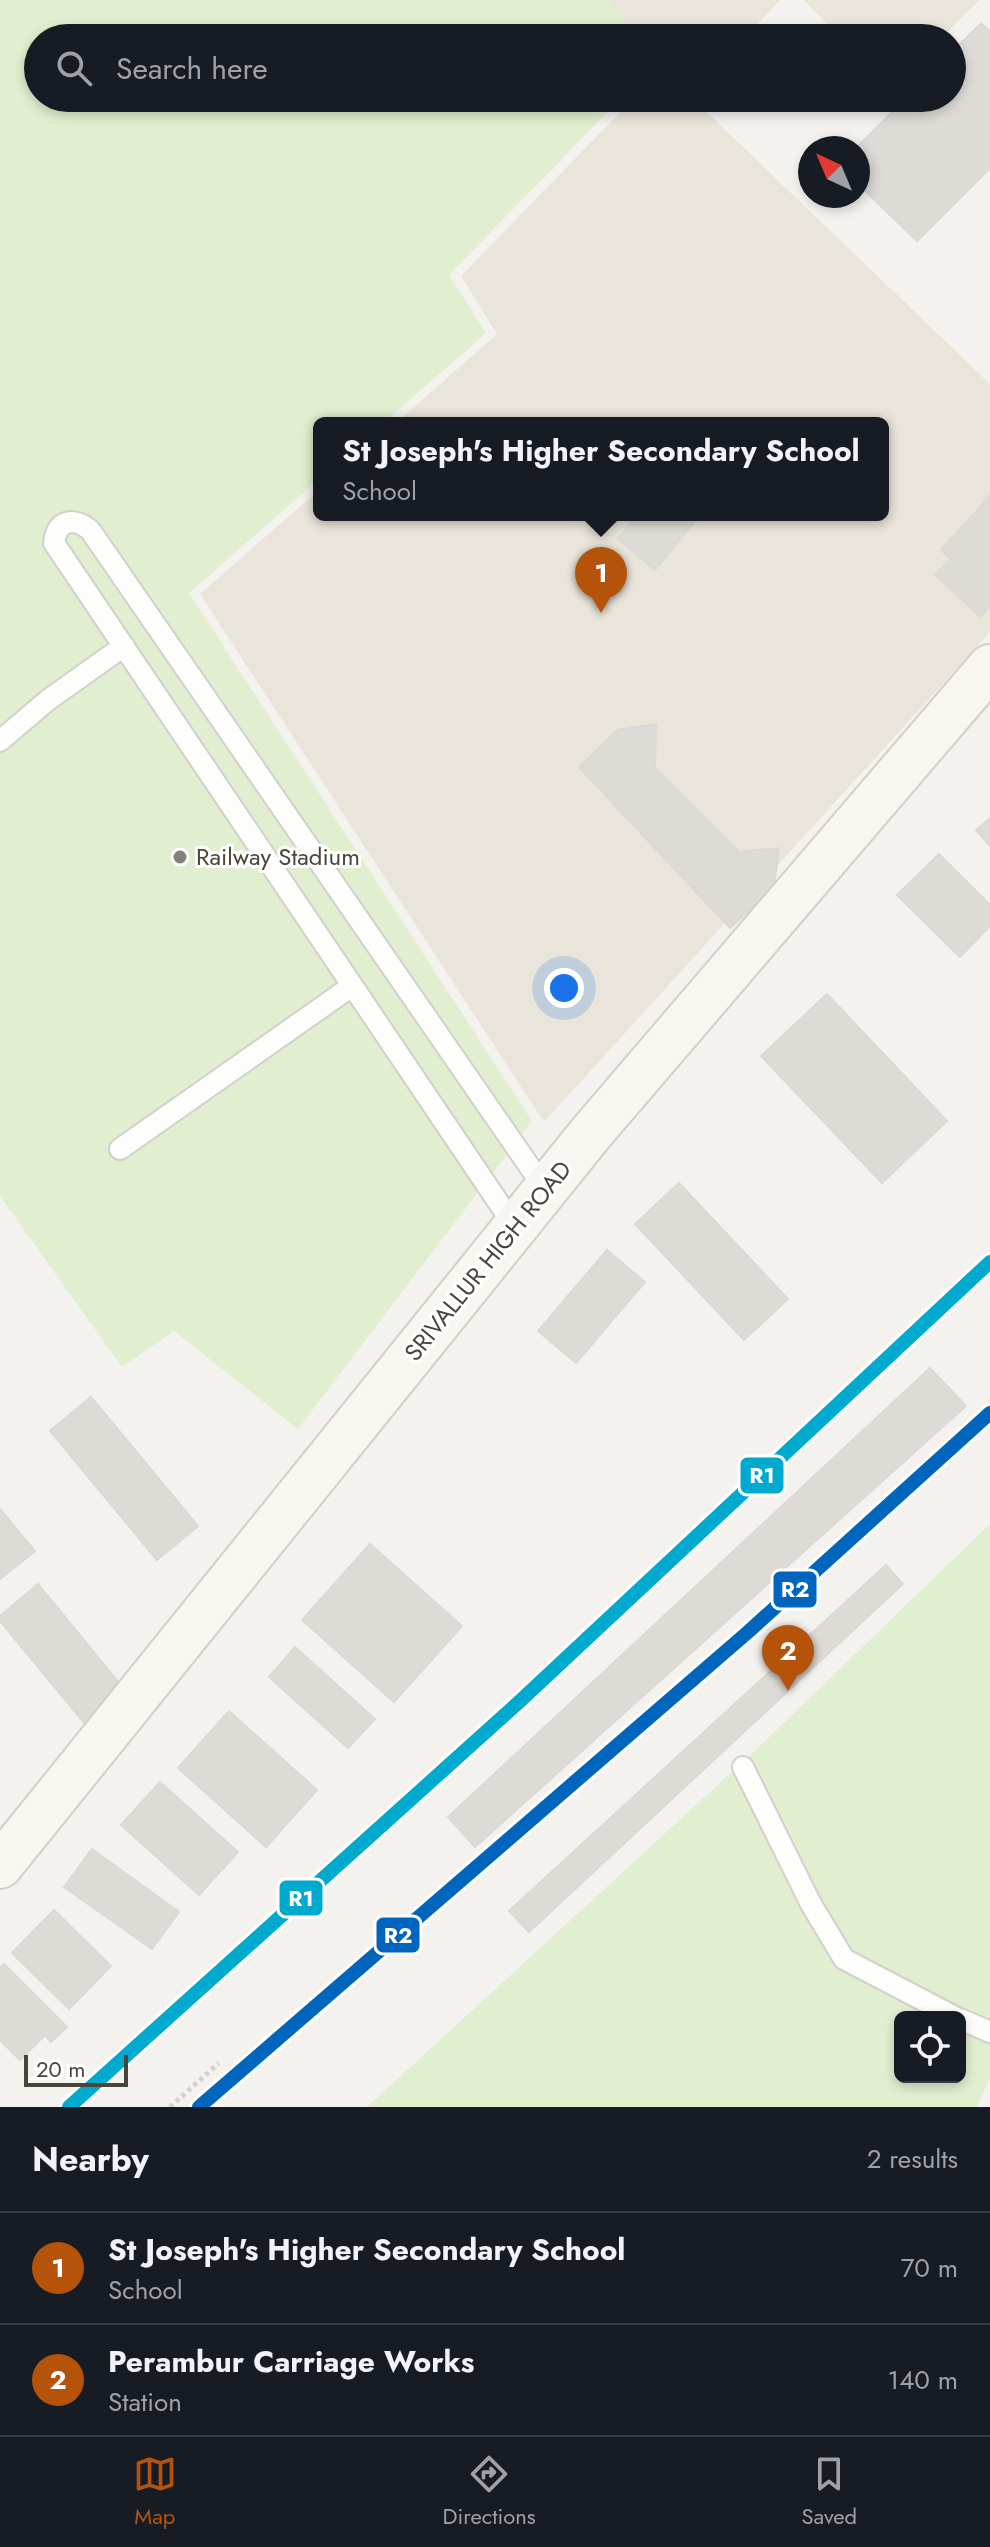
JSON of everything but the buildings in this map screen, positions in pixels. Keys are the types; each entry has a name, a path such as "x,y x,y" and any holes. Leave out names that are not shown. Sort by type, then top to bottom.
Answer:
{"street":[{"name":"SRIVALLUR HIGH ROAD","path":"0,1866 545,1189 990,667"}],"lane":[{"path":"515,1227 54,543 55,533 70,520 80,521 90,530 545,1189"},
{"path":"0,741 48,700 124,646"},
{"path":"120,1149 352,986"},
{"path":"743,1767 811,1904 844,1959 944,2011"},
{"path":"966,2022 990,2032"}],"path":[{"path":"170,2107 219,2063"}],"shaded area":[{"path":"609,0 780,0 757,24 624,24"},
{"path":"804,0 980,0 955,24 827,24"},
{"path":"620,112 707,112 798,200 798,208 807,208 990,384 990,632 544,1122 200,594 313,495 313,521 889,521 889,417 403,417 497,334 461,276"}],"green space":[{"name":"Railway Stadium","path":"0,0 609,0 624,24 24,24 24,112 607,112 449,275 486,333 390,417 313,417 313,484 189,593 532,1121 298,1429 174,1331 122,1367 0,1196"},
{"path":"990,1524 990,2078 977,2107 367,2107 759,1747"}],"transit line":[{"name":"R1","path":"69,2107 519,1702 990,1262"},
{"name":"R2","path":"199,2107 748,1632 990,1413"}],"place":[{"name":"St Joseph's Higher Secondary School","path":"601,613"},
{"name":"Railway Stadium","path":"180,857"},
{"name":"Perambur Carriage Works","path":"788,1691"}]}
